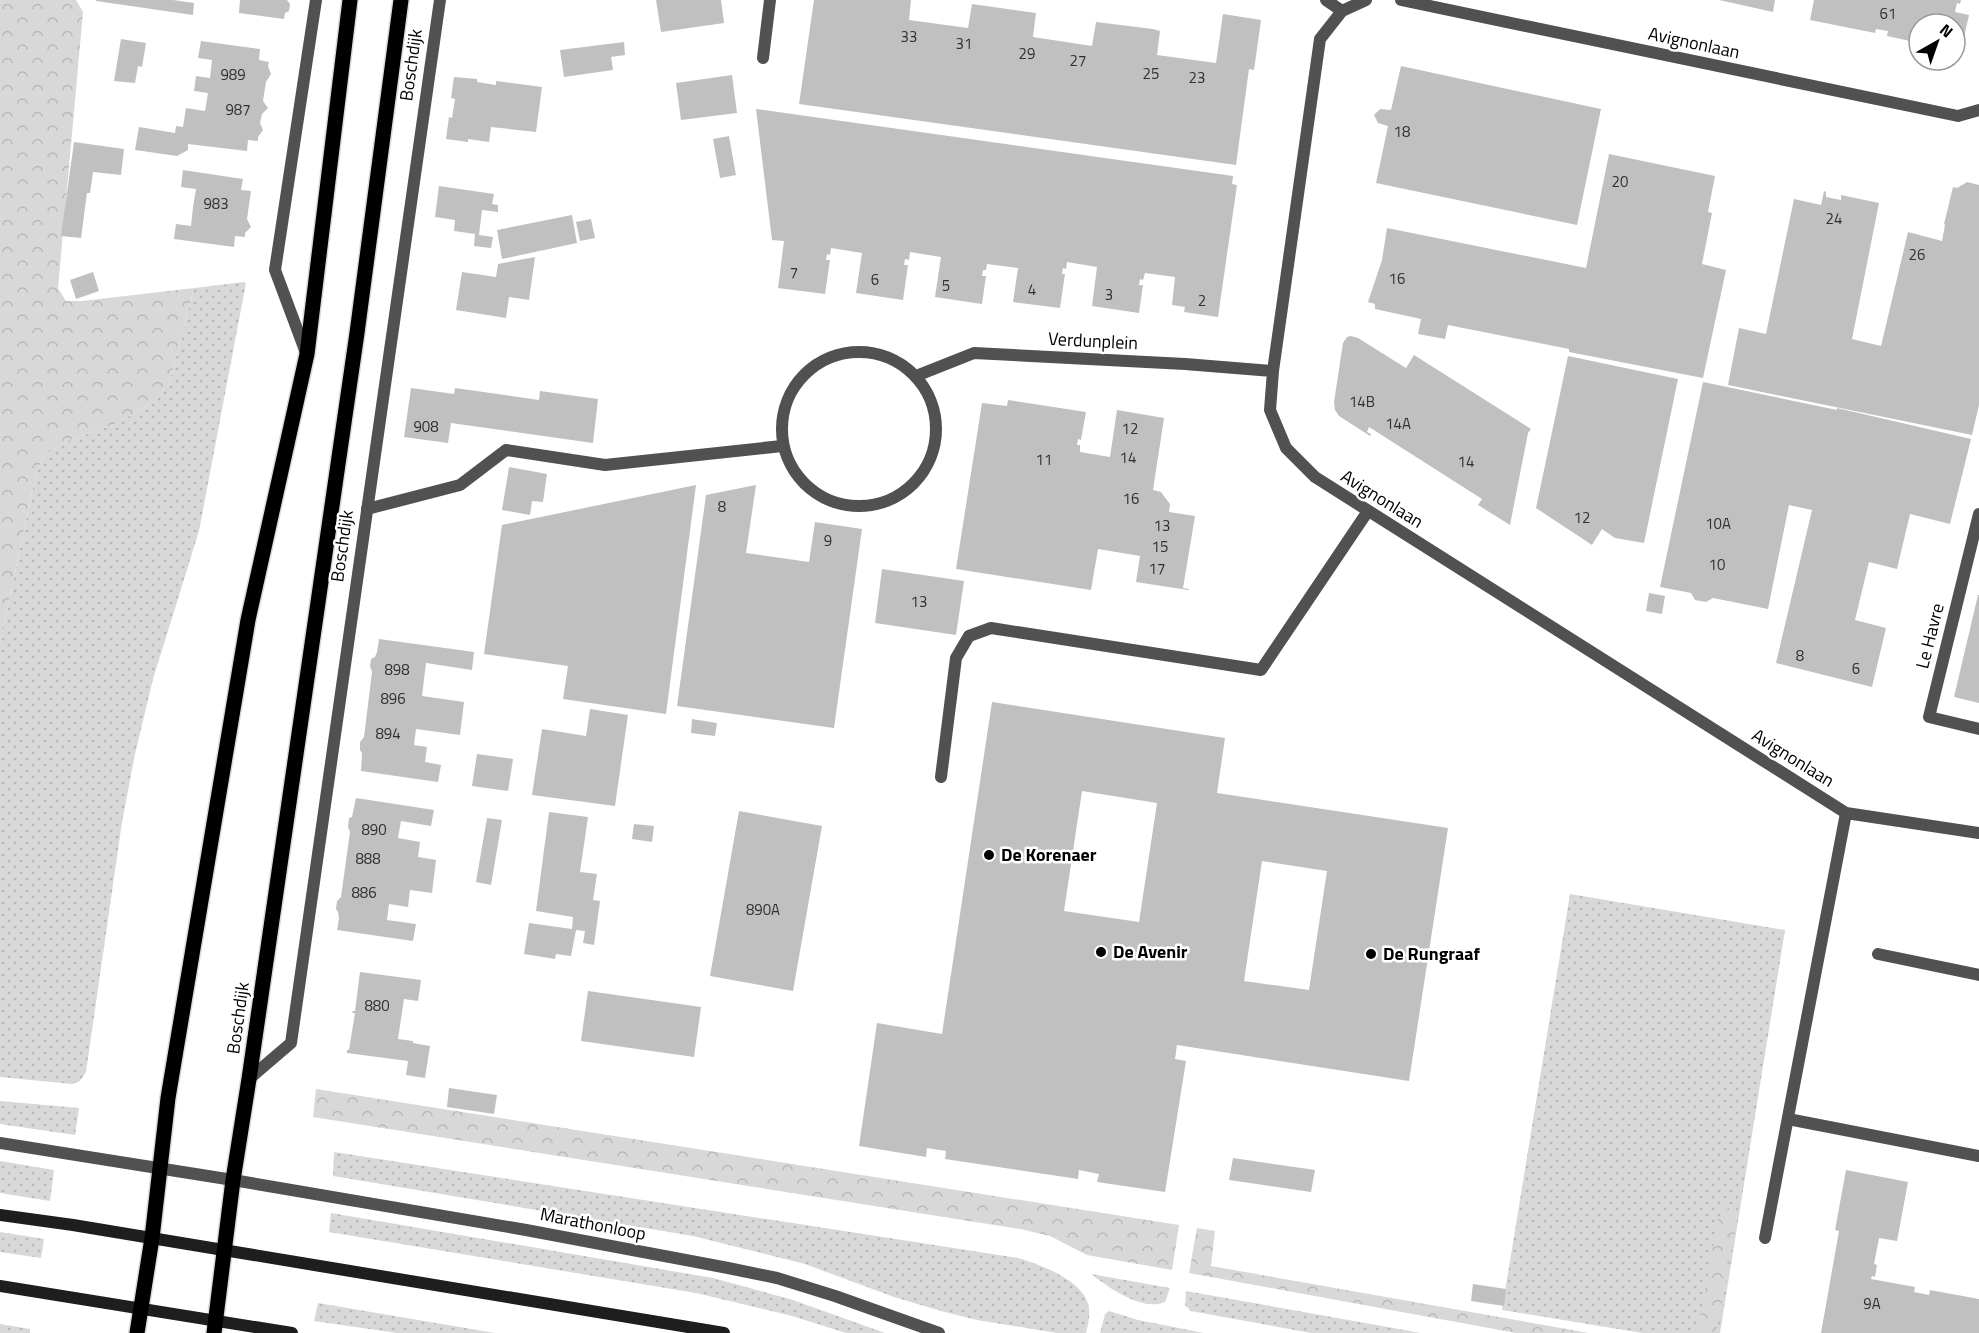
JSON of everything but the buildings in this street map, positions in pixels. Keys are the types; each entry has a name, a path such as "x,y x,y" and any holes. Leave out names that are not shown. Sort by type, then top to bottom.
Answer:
{"main road":[{"path":"137,1333 152,1238 168,1098 248,620 307,354 350,0"},
{"name":"Boschdijk","path":"215,1327 233,1180 355,344 401,0"},
{"path":"0,1215 724,1333"},
{"path":"0,1286 140,1309 215,1327 292,1333"}],"street":[{"path":"307,354 275,270 316,0"},
{"name":"Boschdijk","path":"249,1079 291,1043 440,0"},
{"path":"763,57 770,0"},
{"path":"1326,0 1342,11"},
{"name":"Avignonlaan","path":"1366,0 1342,11 1320,39 1273,371 1270,410 1286,448 1315,477 1846,813 1979,833"},
{"name":"Avignonlaan","path":"1401,0 1958,116 1979,110"},
{"path":"854,350 881,354 894,359 916,376 927,391 936,416 933,453 927,466 909,488 886,502 857,507 831,502 808,488 792,470 782,446 783,407 795,383 821,360 854,350"},
{"name":"Verdunplein","path":"916,376 974,353 1273,371"},
{"path":"367,509 460,484 506,450 605,465 782,446"},
{"path":"941,777 956,658 969,636 991,628 1261,670 1368,511"},
{"name":"Le Havre","path":"1979,514 1929,717 1979,729"},
{"path":"1765,1238 1846,813"},
{"path":"1878,954 1979,975"},
{"path":"1788,1119 1979,1156"},
{"name":"Marathonloop","path":"0,1143 526,1230 777,1278 939,1333"}],"green space":[{"path":"0,0 76,0 83,12 58,288 66,301 194,288 169,384 154,402 117,423 65,442 45,454 36,473 0,643"},
{"path":"246,283 199,531 153,679 135,754 122,822 86,1072 80,1081 72,1084 0,1077 0,643 36,473 45,454 65,442 117,423 154,402 169,384 194,288"},
{"path":"1570,894 1785,930 1720,1333 1642,1333 1502,1310"},
{"path":"316,1089 1179,1225 1172,1270 1087,1255 1050,1236 1020,1229 313,1117"},
{"path":"0,1101 79,1108 75,1135 0,1124"},
{"path":"334,1152 1018,1258 1059,1274 1069,1280 1084,1295 1089,1307 1086,1333 1057,1333 977,1320 894,1297 805,1264 693,1236 333,1176"},
{"path":"0,1161 54,1170 50,1201 0,1193"},
{"path":"1723,1208 1739,1209 1716,1333 1697,1333 1718,1220"},
{"path":"331,1213 713,1278 793,1300 885,1333 846,1333 792,1316 696,1293 329,1232"},
{"path":"1197,1228 1215,1231 1211,1266 1589,1333 1516,1333 1189,1273"},
{"path":"0,1232 44,1239 41,1258 0,1252"},
{"path":"1091,1274 1170,1288 1165,1302 1146,1304 1126,1297"},
{"path":"1186,1291 1421,1333 1311,1333 1191,1311 1185,1305"},
{"path":"318,1303 495,1333 397,1333 314,1321"},
{"path":"1109,1311 1138,1320 1204,1333 1100,1333 1105,1314"},
{"path":"0,1324 30,1329 30,1333 0,1333"}],"place":[{"name":"De Korenaer","path":"989,855"},
{"name":"De Avenir","path":"1101,952"},
{"name":"De Rungraaf","path":"1371,954"}]}
